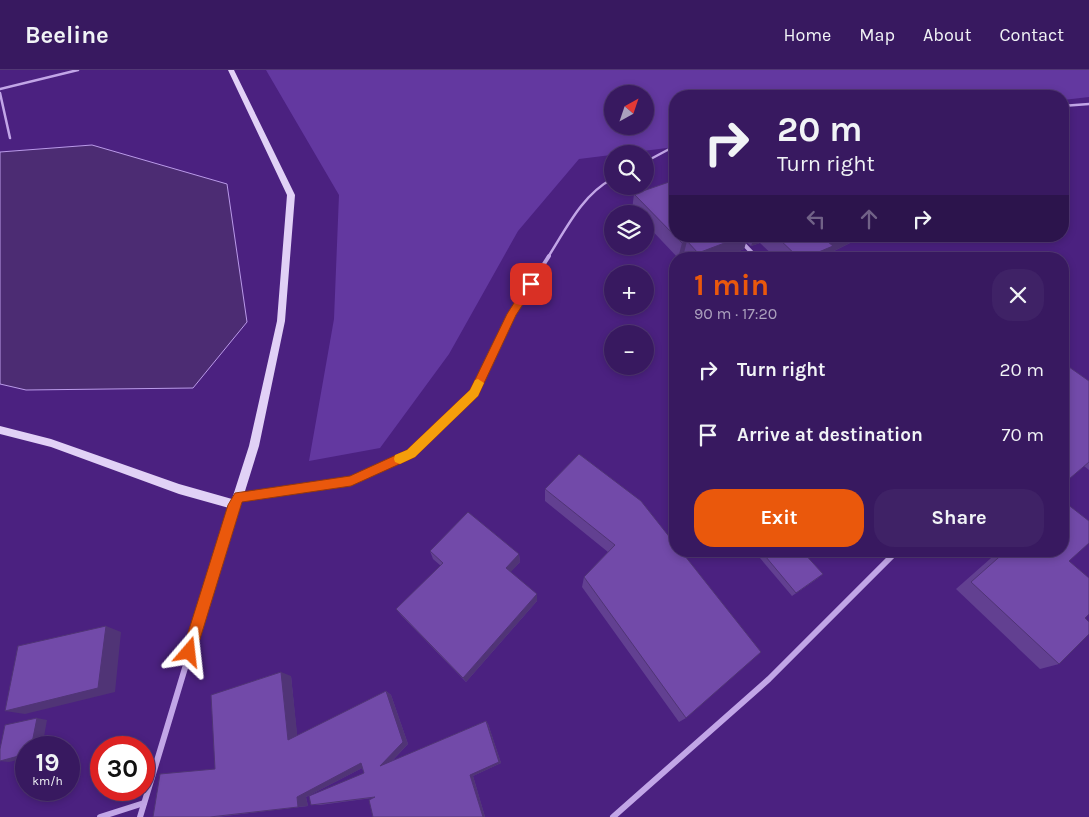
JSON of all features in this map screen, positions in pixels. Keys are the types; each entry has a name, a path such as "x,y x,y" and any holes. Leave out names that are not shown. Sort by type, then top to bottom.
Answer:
{"street":[{"path":"140,817 216,562 254,446 280,321 291,195 231,70"},
{"path":"742,242 751,252"},
{"path":"0,430 51,443 179,490 236,501"},
{"path":"613,817 769,679 891,557"},
{"path":"100,817 144,803"}],"lane":[{"path":"0,89 78,70"},
{"path":"0,93 10,138"},
{"path":"1069,105 1089,104"},
{"path":"654,157 669,149"},
{"path":"236,501 351,481 411,454 474,393 512,314 580,207 599,186 604,183"}],"shaded area":[{"path":"266,70 1089,70 1089,97 1069,99 1069,90 669,90 669,148 654,150 654,145 604,145 604,156 579,159 518,231 449,354 380,448 309,461 334,319 339,195"},
{"path":"92,145 227,184 247,322 193,388 26,390 0,384 0,152"}],"building":[{"path":"669,182 669,230 654,214 654,205 645,205 635,195 654,195 654,187"},
{"path":"688,242 727,242 701,252 697,252"},
{"path":"782,242 828,242 833,246 819,252 793,252"},
{"path":"1069,367 1089,381 1089,462 1069,479"},
{"path":"579,454 641,501 669,536 669,557 686,557 761,652 686,718 584,577 615,545 545,489"},
{"path":"1069,505 1089,521 1089,543 1069,561 1089,578 1089,614 1085,618 1089,622 1089,634 1059,664 971,582 999,557 1069,557"},
{"path":"468,512 519,554 506,568 537,594 463,678 396,609 443,563 430,551"},
{"path":"766,557 807,557 823,574 796,593"},
{"path":"106,626 98,688 5,711 18,646"},
{"path":"281,672 288,740 386,691 403,742 380,766 486,721 499,762 470,775 483,817 373,817 369,800 375,797 311,805 309,796 364,773 361,763 297,797 298,807 210,817 153,817 160,774 215,769 211,695"},
{"path":"37,718 33,736 15,736 15,757 0,761 0,749 5,725"}],"slow traffic":[{"path":"400,459 411,454 474,393 478,383"}],"route":[{"path":"189,652 234,505 239,497 351,481 411,454 474,393 512,314 531,284"}]}
